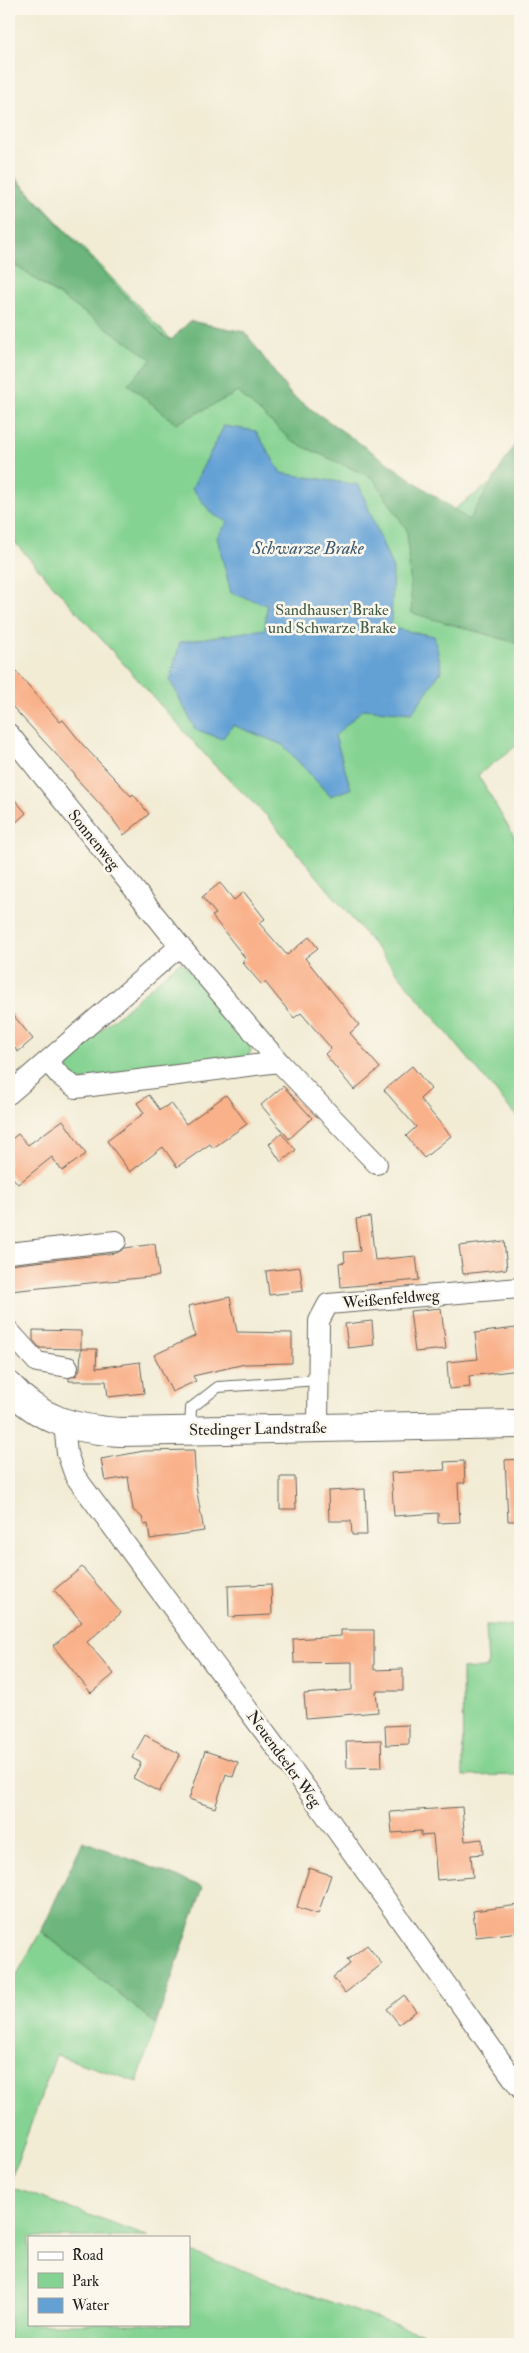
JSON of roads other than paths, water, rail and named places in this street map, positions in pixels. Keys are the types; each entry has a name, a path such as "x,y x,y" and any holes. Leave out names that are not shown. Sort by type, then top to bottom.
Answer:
{"main road":[{"name":"Stedinger Landstraße","path":"9,1386 17,1395 39,1412 64,1424 92,1430 120,1432 520,1424"}],"street":[{"name":"Sonnenweg","path":"9,734 180,946 280,1062 377,1164"},
{"path":"9,1094 180,946"},
{"path":"48,1062 60,1076 76,1088 280,1062"},
{"path":"9,1253 116,1241"},
{"name":"Weißenfeldweg","path":"318,1428 319,1321 328,1304 520,1288"},
{"path":"9,1331 37,1362 68,1367"},
{"name":"Neuendeeler Weg","path":"64,1424 67,1453 75,1476 317,1802 520,2088"}],"lane":[{"path":"190,1430 191,1408 218,1387 318,1380"}],"water":[{"name":"Schwarze Brake","path":"224,426 256,431 281,473 359,485 393,569 391,628 434,636 442,670 412,713 363,709 335,736 351,789 330,796 283,745 233,725 222,739 195,729 170,680 180,642 265,629 267,605 231,593 217,537 228,522 212,514 192,488"}],"park label":[{"name":"Sandhauser Brake und Schwarze Brake","path":"332,619"}]}
